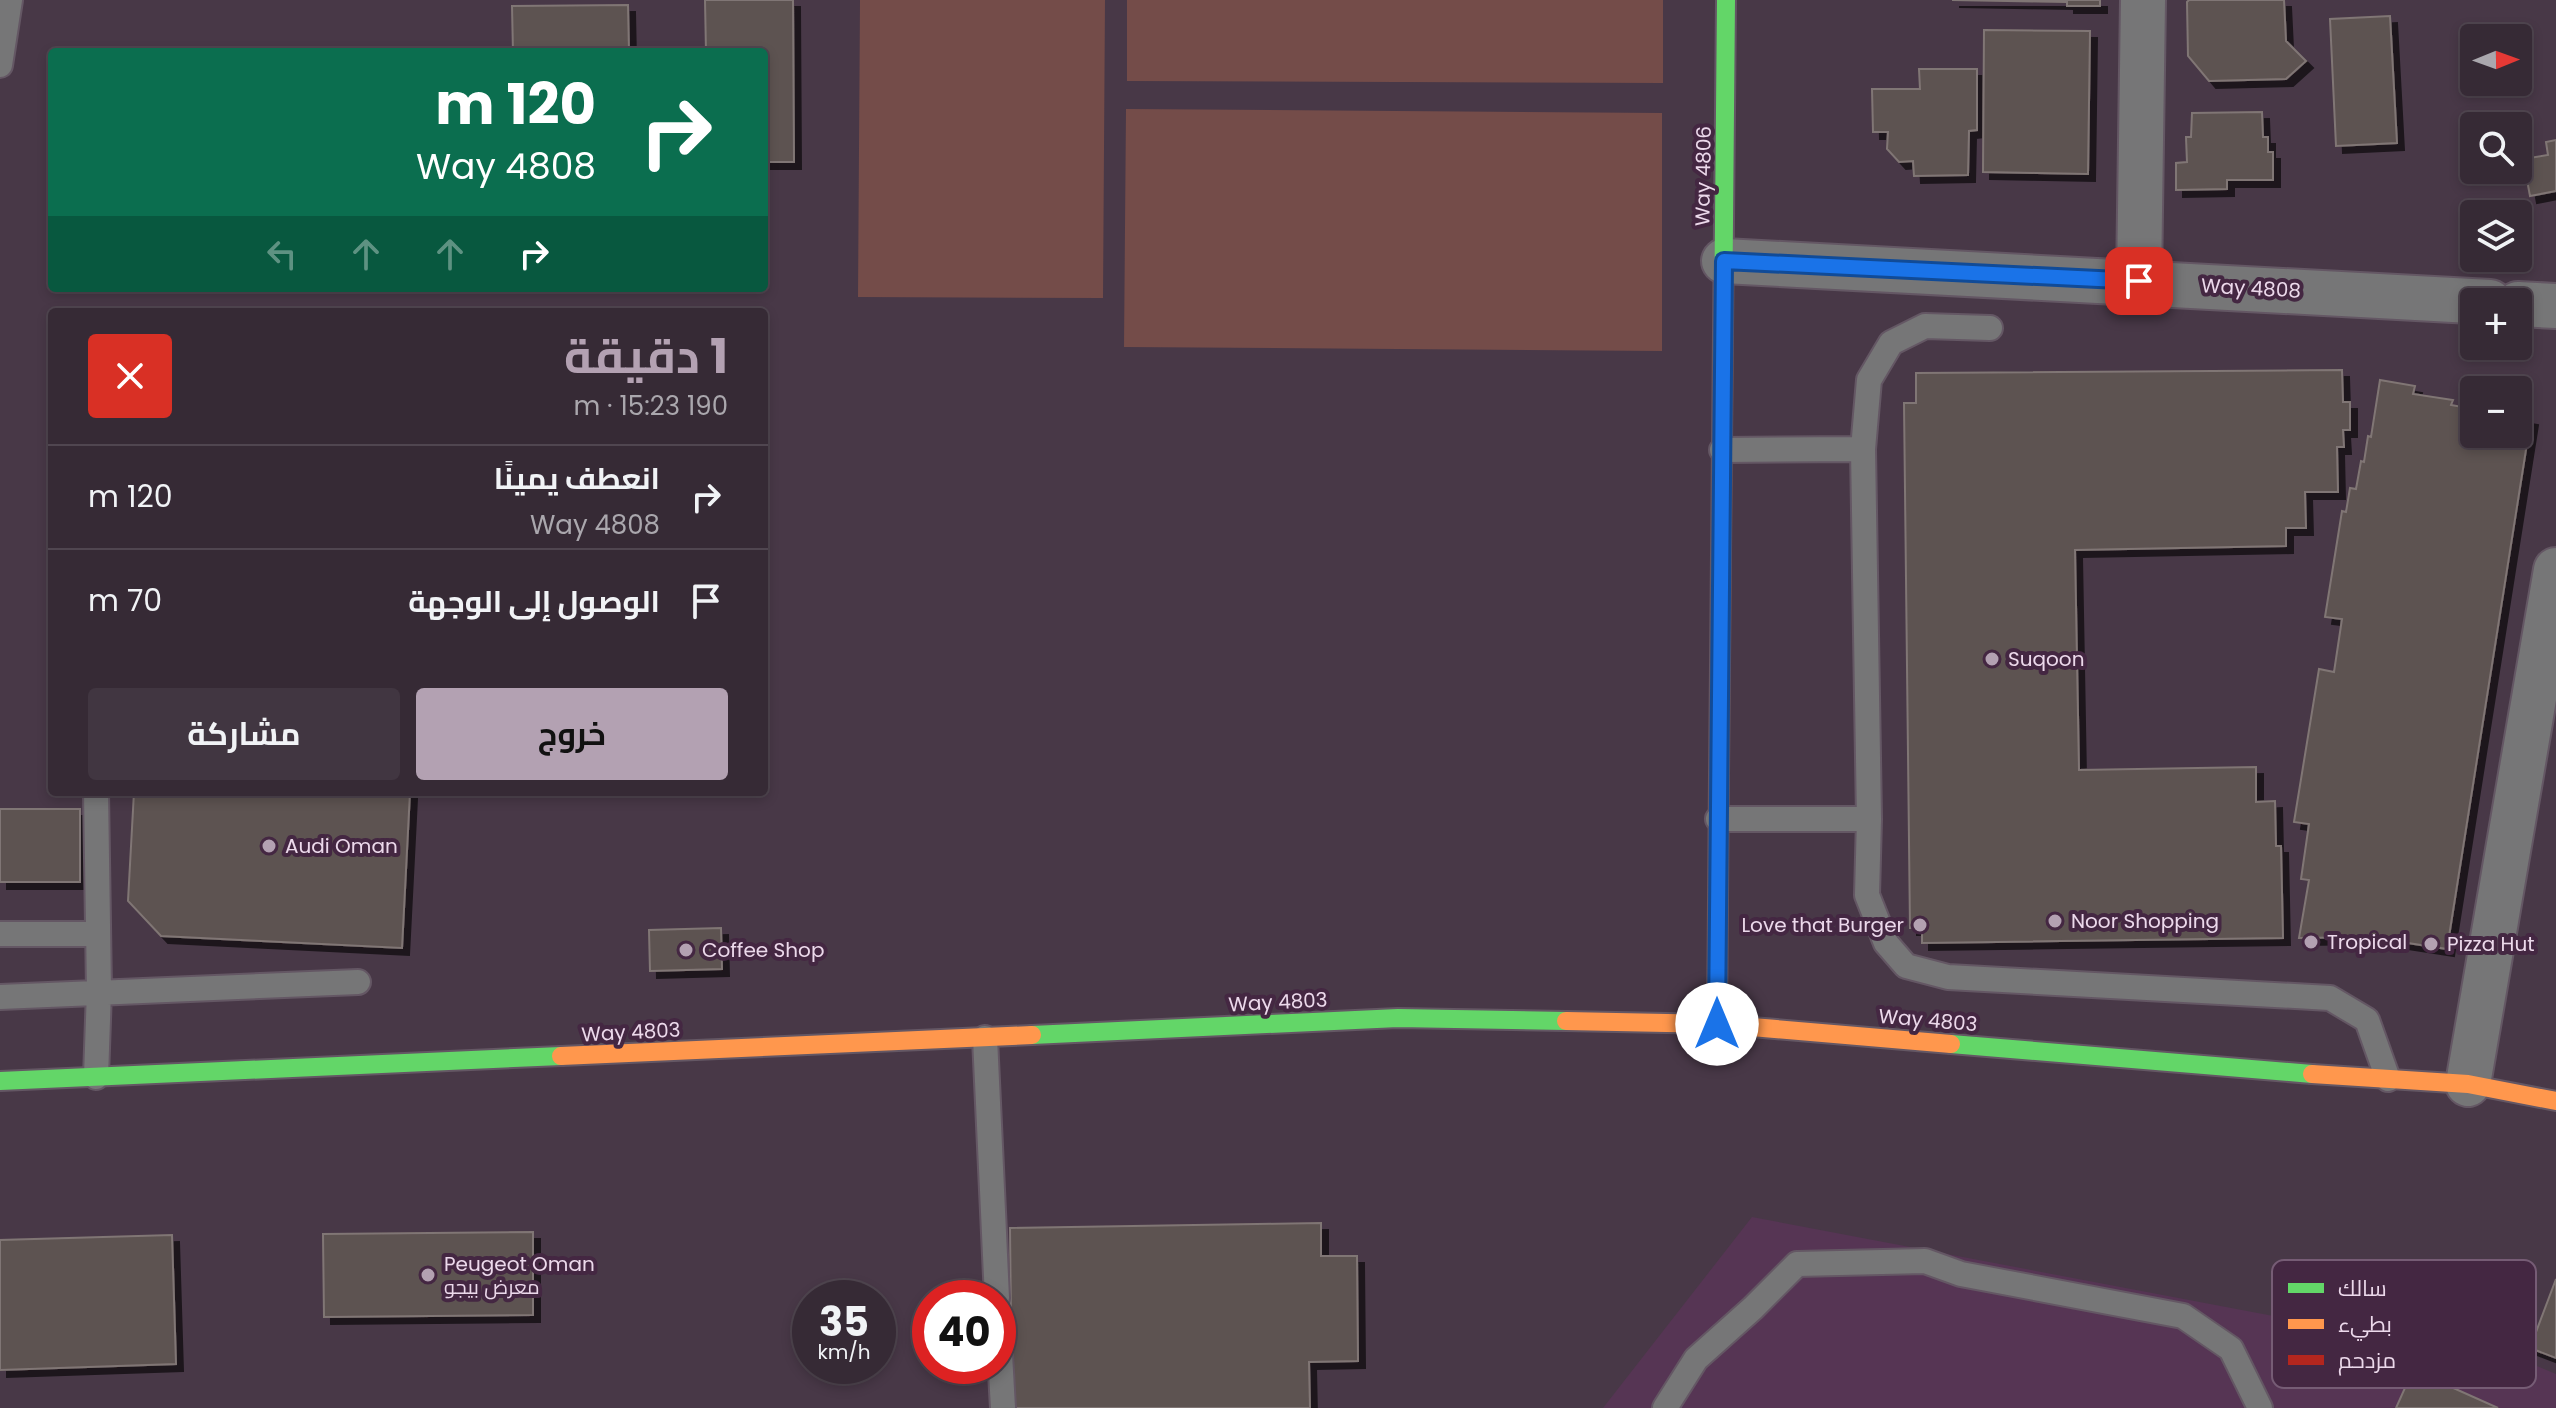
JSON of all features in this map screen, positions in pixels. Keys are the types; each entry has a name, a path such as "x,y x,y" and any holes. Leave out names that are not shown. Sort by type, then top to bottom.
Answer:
{"street":[{"name":"Way 4806","path":"1717,1024 1726,0"},
{"path":"2139,281 2143,0"},
{"name":"Way 4808","path":"1724,261 2460,300"},
{"path":"2532,305 2556,306"},
{"path":"2468,1084 2556,570"},
{"name":"Way 4803","path":"0,1081 1398,1018 1717,1024 2222,1068 2468,1084 2556,1101"}],"lane":[{"path":"0,65 10,0"},
{"path":"1990,328 1925,326 1891,343 1869,380 1863,449 1869,819 1867,895 1886,943 1906,966 1948,977 2330,998 2367,1020 2388,1079"},
{"path":"1722,450 1863,449"},
{"path":"96,796 99,991 96,1077"},
{"path":"1718,819 1869,819"},
{"path":"0,934 96,934"},
{"path":"0,997 358,982"},
{"path":"985,1038 996,1280"},
{"path":"1665,1408 1696,1359 1797,1264 1925,1261 1961,1274 2183,1316 2231,1349 2260,1408"},
{"path":"1002,1384 1003,1408"}],"shaded area":[{"path":"860,0 1105,0 1103,298 858,297"},
{"path":"1127,0 1663,0 1663,83 1127,81"},
{"path":"1126,109 1662,113 1662,351 1124,347"},
{"path":"1752,1217 2272,1316 2272,1388 2536,1388 2536,1366 2556,1374 2556,1408 1603,1408"}],"building":[{"path":"705,0 793,0 794,162 768,162 768,48 706,48"},
{"path":"1952,0 2066,0 2066,2"},
{"path":"2067,0 2100,0 2100,6 2067,6"},
{"path":"2189,0 2284,0 2286,41 2306,61 2286,79 2209,81 2188,56"},
{"path":"628,5 629,48 513,48 512,6"},
{"path":"2390,16 2397,143 2336,146 2330,19"},
{"path":"1984,30 2090,31 2088,174 1983,172"},
{"path":"1919,69 1977,69 1977,130 1969,131 1968,175 1914,176 1913,161 1899,162 1887,149 1888,132 1873,132 1872,89 1920,89"},
{"path":"2262,112 2263,137 2268,137 2268,152 2273,152 2273,180 2227,180 2227,189 2176,190 2176,163 2187,162 2186,137 2191,137 2192,113"},
{"path":"2556,140 2556,191 2530,196 2528,184 2532,184 2532,158 2548,155 2546,142"},
{"name":"Suqoon","path":"2342,370 2343,402 2350,402 2350,430 2343,430 2344,447 2337,447 2338,492 2305,492 2306,528 2286,528 2286,546 2075,550 2079,770 2256,767 2256,802 2275,801 2276,846 2281,846 2283,938 1922,943 1922,928 1910,928 1904,403 1916,403 1916,373"},
{"path":"2380,380 2415,386 2413,394 2453,400 2451,405 2460,407 2460,448 2526,448 2447,949 2369,937 2299,938 2309,880 2301,879 2309,824 2294,822 2319,669 2334,672 2342,619 2325,617 2342,511 2346,512 2350,488 2356,489 2368,436 2371,437"},
{"name":"Audi Oman","path":"134,796 410,796 402,948 161,936 128,901"},
{"path":"0,809 80,809 80,882 0,882"},
{"name":"Coffee Shop","path":"721,928 722,969 650,971 649,930"},
{"path":"1321,1223 1321,1256 1357,1256 1358,1361 1309,1362 1310,1408 1012,1408 1012,1384 1016,1384 1016,1280 1011,1280 1010,1228"},
{"name":"Peugeot Oman معرض بيجو","path":"533,1232 533,1315 324,1317 323,1234"},
{"path":"172,1235 176,1364 0,1370 0,1240"},
{"path":"2556,1279 2556,1358 2536,1350 2536,1332"},
{"path":"2405,1388 2453,1388 2498,1408 2396,1408"}],"traffic: fast":[{"path":"1719,775 1726,0"},
{"path":"1032,1035 1398,1018 1566,1021"},
{"path":"1951,1044 2312,1074"},
{"path":"0,1081 561,1056"}],"traffic: slow":[{"path":"1566,1021 1717,1024 1951,1044"},
{"path":"561,1056 1032,1035"},
{"path":"2312,1074 2468,1084 2556,1101"}],"traffic: jam":[{"path":"1717,1024 1719,775"}],"place":[{"name":"Suqoon","path":"1992,659"},
{"name":"Audi Oman","path":"269,846"},
{"name":"Noor Shopping","path":"2055,921"},
{"name":"Love that Burger","path":"1920,925"},
{"name":"Tropical","path":"2311,942"},
{"name":"Pizza Hut","path":"2431,944"},
{"name":"Coffee Shop","path":"686,950"},
{"name":"Peugeot Oman معرض بيجو","path":"428,1275"}],"route":[{"path":"1717,1024 1724,261 2139,281"}]}
